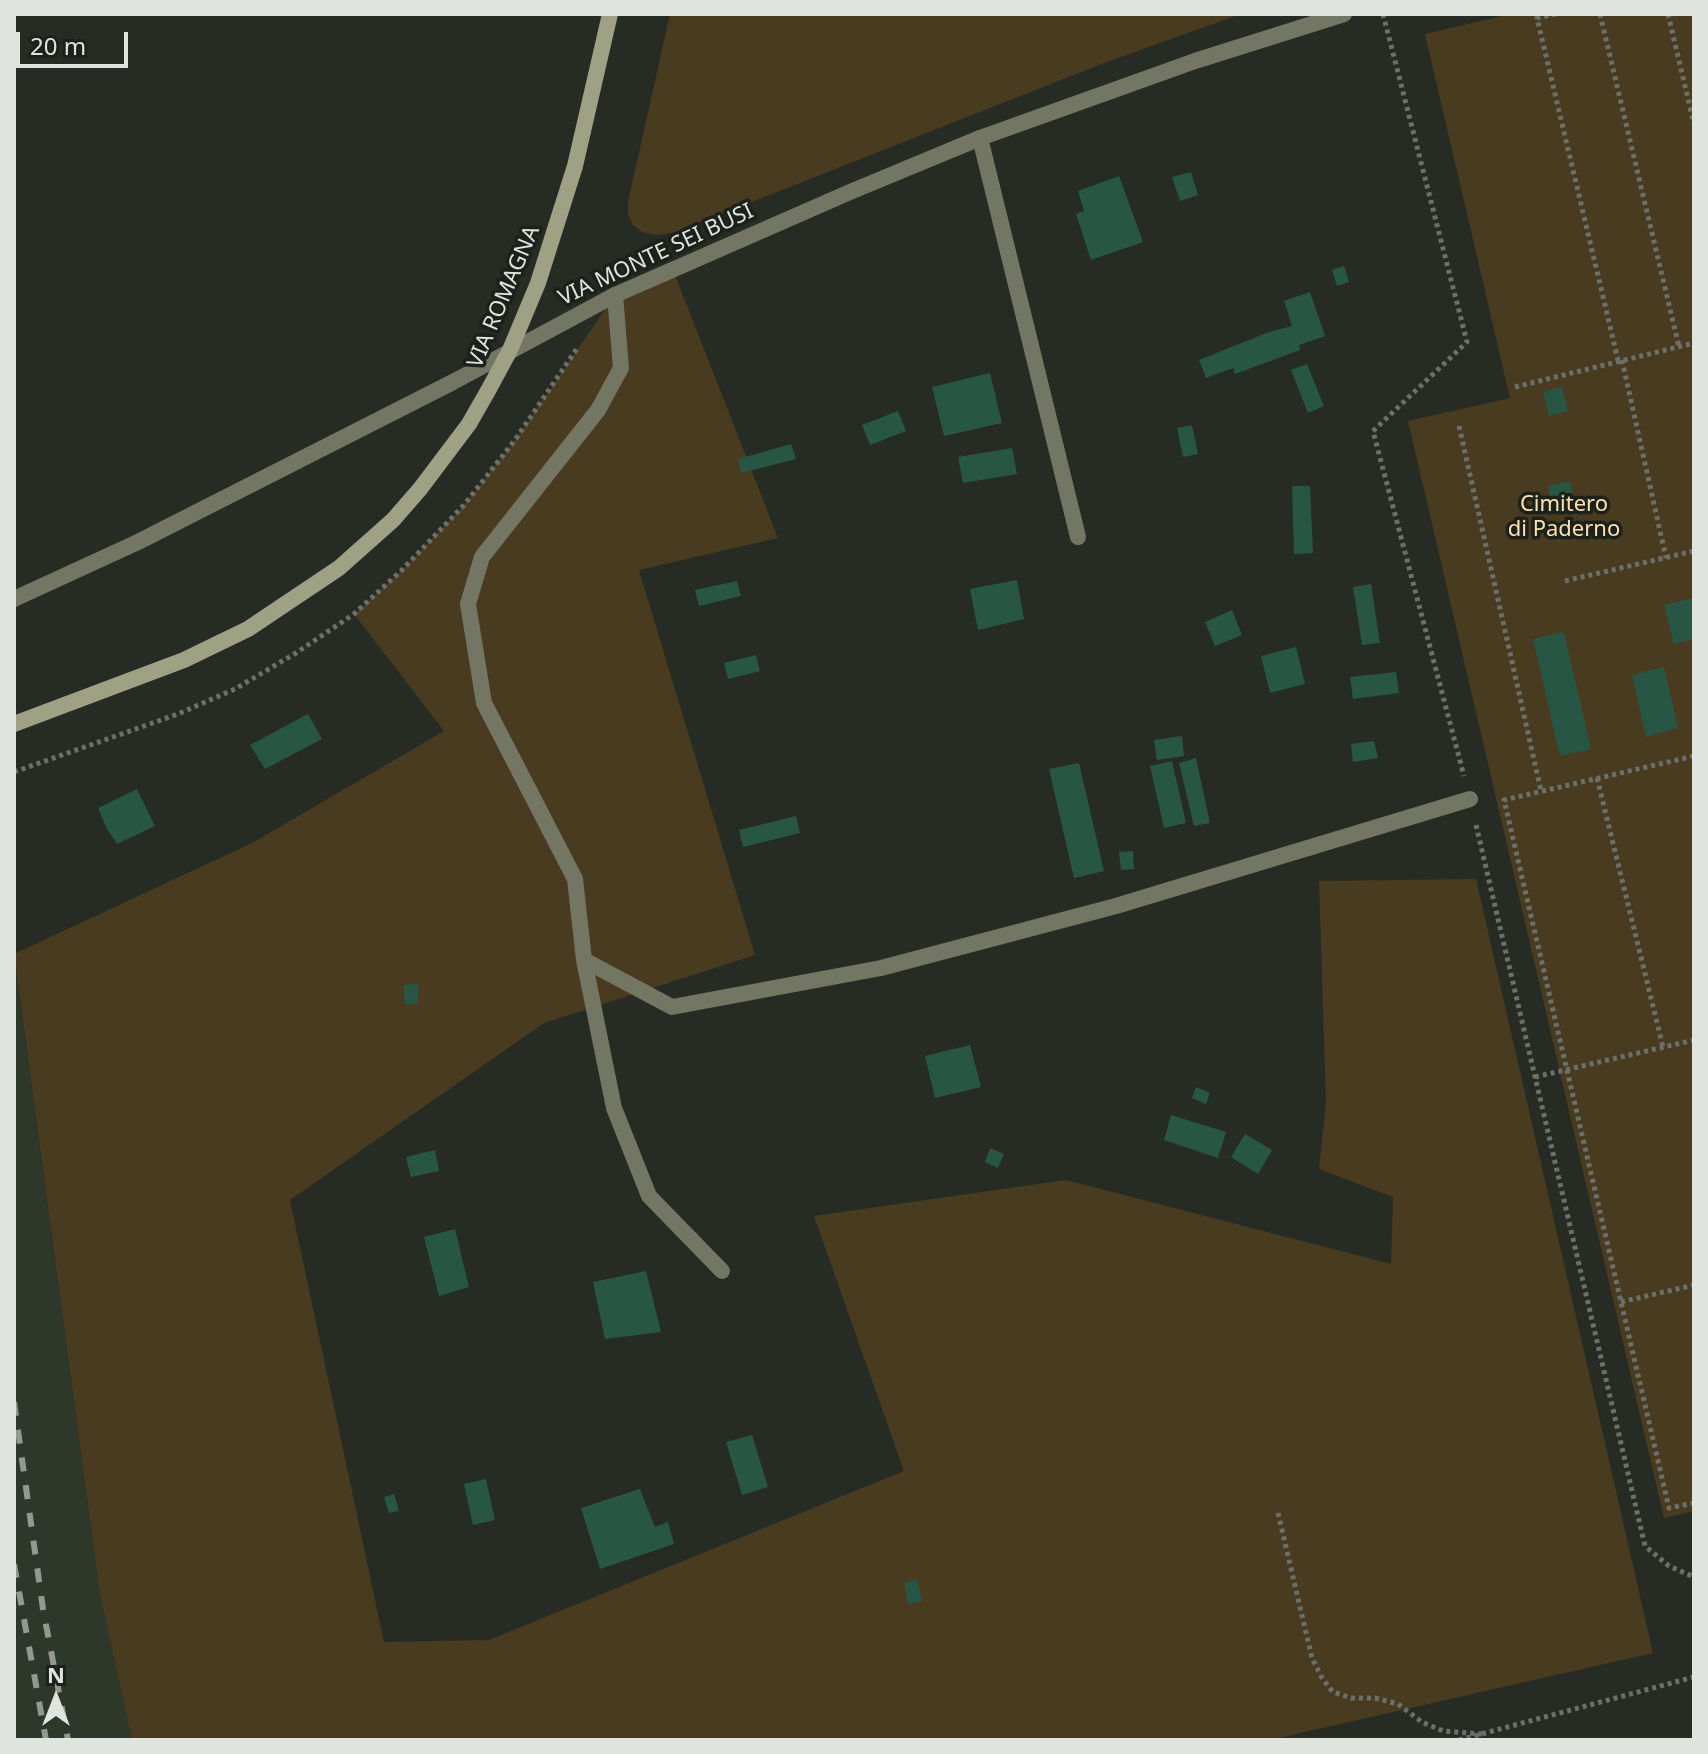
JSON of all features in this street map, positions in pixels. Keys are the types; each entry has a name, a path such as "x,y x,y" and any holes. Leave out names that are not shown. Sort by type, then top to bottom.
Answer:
{"main road":[{"name":"VIA ROMAGNA","path":"14,724 157,671 219,643 275,612 339,568 393,520 469,424 510,350 538,283 563,209 587,120 610,14"}],"street":[{"name":"VIA MONTE SEI BUSI","path":"14,599 138,542 453,382 615,295 980,138 1195,61 1344,14"},
{"path":"980,138 1078,537"},
{"path":"615,295 621,368 598,410 482,557 468,604 484,703 575,879 584,960 614,1108 649,1196 722,1271"},
{"path":"584,960 672,1007 881,968 1116,906 1470,799"}],"path":[{"path":"1383,14 1467,342 1373,431 1470,799 1645,1546 1669,1566 1694,1577"},
{"path":"1556,14 1537,18 1666,558"},
{"path":"1600,14 1679,347"},
{"path":"1668,14 1694,124"},
{"path":"1515,387 1694,343"},
{"path":"1459,426 1541,791"},
{"path":"1565,581 1694,551"},
{"path":"1694,756 1504,800 1669,1508 1694,1503"},
{"path":"1597,778 1663,1047"},
{"path":"1535,1077 1694,1040"},
{"path":"1621,1302 1694,1285"},
{"path":"1278,1513 1312,1658 1333,1692 1351,1698 1375,1698 1398,1704 1422,1722 1443,1731 1482,1734"},
{"path":"1459,1740 1694,1677"}],"shaded area":[{"path":"14,957 100,1595 132,1740 14,1740"}],"green space":[{"path":"670,14 1241,14 1104,63 673,233 656,235 642,232 633,225 628,214 628,202"},
{"name":"Cimitero di Paderno","path":"1511,14 1694,14 1694,1511 1664,1518 1408,421 1510,398 1425,34"},
{"path":"673,270 778,538 639,570 755,955 544,1023 290,1200 384,1642 489,1640 904,1471 814,1216 1066,1180 1391,1264 1393,1197 1319,1169 1326,1103 1319,881 1476,879 1653,1653 1270,1740 132,1740 100,1595 14,954 252,843 444,731 354,614 402,570 464,505 515,440 615,295"}],"building":[{"path":"1191,172 1198,195 1180,201 1172,177"},
{"path":"1119,176 1143,242 1091,260 1076,214 1084,211 1078,191"},
{"path":"1344,266 1349,282 1337,286 1332,270"},
{"path":"1310,292 1325,336 1299,345 1300,350 1235,374 1233,368 1206,378 1199,360 1292,326 1284,301"},
{"path":"1307,364 1324,406 1308,413 1291,370"},
{"path":"990,373 1002,423 944,436 932,387"},
{"path":"1562,387 1568,411 1549,416 1543,392"},
{"path":"898,411 906,431 870,445 862,425"},
{"path":"1192,425 1198,454 1183,457 1177,428"},
{"path":"791,444 796,459 741,473 738,459"},
{"path":"1012,448 1017,474 963,483 958,457"},
{"path":"1570,481 1573,495 1551,500 1548,486"},
{"path":"1292,486 1310,486 1313,553 1294,554"},
{"path":"1017,580 1024,619 978,630 970,589"},
{"path":"737,581 741,596 699,606 695,590"},
{"path":"1371,584 1380,643 1362,645 1353,587"},
{"path":"1694,598 1694,639 1674,644 1664,605"},
{"path":"1232,610 1242,635 1215,646 1205,622"},
{"path":"1564,632 1591,749 1560,756 1533,639"},
{"path":"1296,647 1305,684 1270,693 1261,656"},
{"path":"756,655 760,671 728,679 724,663"},
{"path":"1664,667 1678,728 1646,737 1632,675"},
{"path":"1396,672 1399,693 1353,699 1350,677"},
{"path":"308,714 322,739 265,769 250,745"},
{"path":"1182,736 1184,756 1157,760 1154,740"},
{"path":"1374,741 1378,758 1353,762 1351,744"},
{"path":"1196,758 1210,823 1194,826 1179,763"},
{"path":"1172,761 1186,823 1164,828 1150,766"},
{"path":"1079,763 1104,871 1074,878 1049,769"},
{"path":"137,789 155,826 117,844 98,808"},
{"path":"796,816 800,833 743,847 739,830"},
{"path":"1133,851 1134,869 1121,870 1119,852"},
{"path":"418,984 418,1004 405,1004 404,985"},
{"path":"970,1045 981,1087 935,1098 925,1056"},
{"path":"1196,1087 1210,1093 1206,1104 1192,1098"},
{"path":"1171,1115 1226,1132 1218,1158 1164,1140"},
{"path":"1245,1134 1272,1150 1258,1174 1231,1157"},
{"path":"990,1148 1004,1154 998,1168 985,1162"},
{"path":"435,1150 439,1171 411,1177 406,1157"},
{"path":"455,1229 469,1287 439,1296 424,1237"},
{"path":"646,1271 661,1332 605,1339 593,1282"},
{"path":"752,1435 768,1487 742,1495 726,1442"},
{"path":"486,1479 495,1520 473,1525 464,1484"},
{"path":"640,1489 655,1527 668,1522 674,1544 600,1569 581,1508"},
{"path":"394,1494 399,1511 389,1513 384,1497"},
{"path":"917,1579 922,1601 908,1604 904,1583"}],"railway":[{"path":"14,1402 43,1609 68,1740"},
{"path":"14,1564 46,1740"}]}
